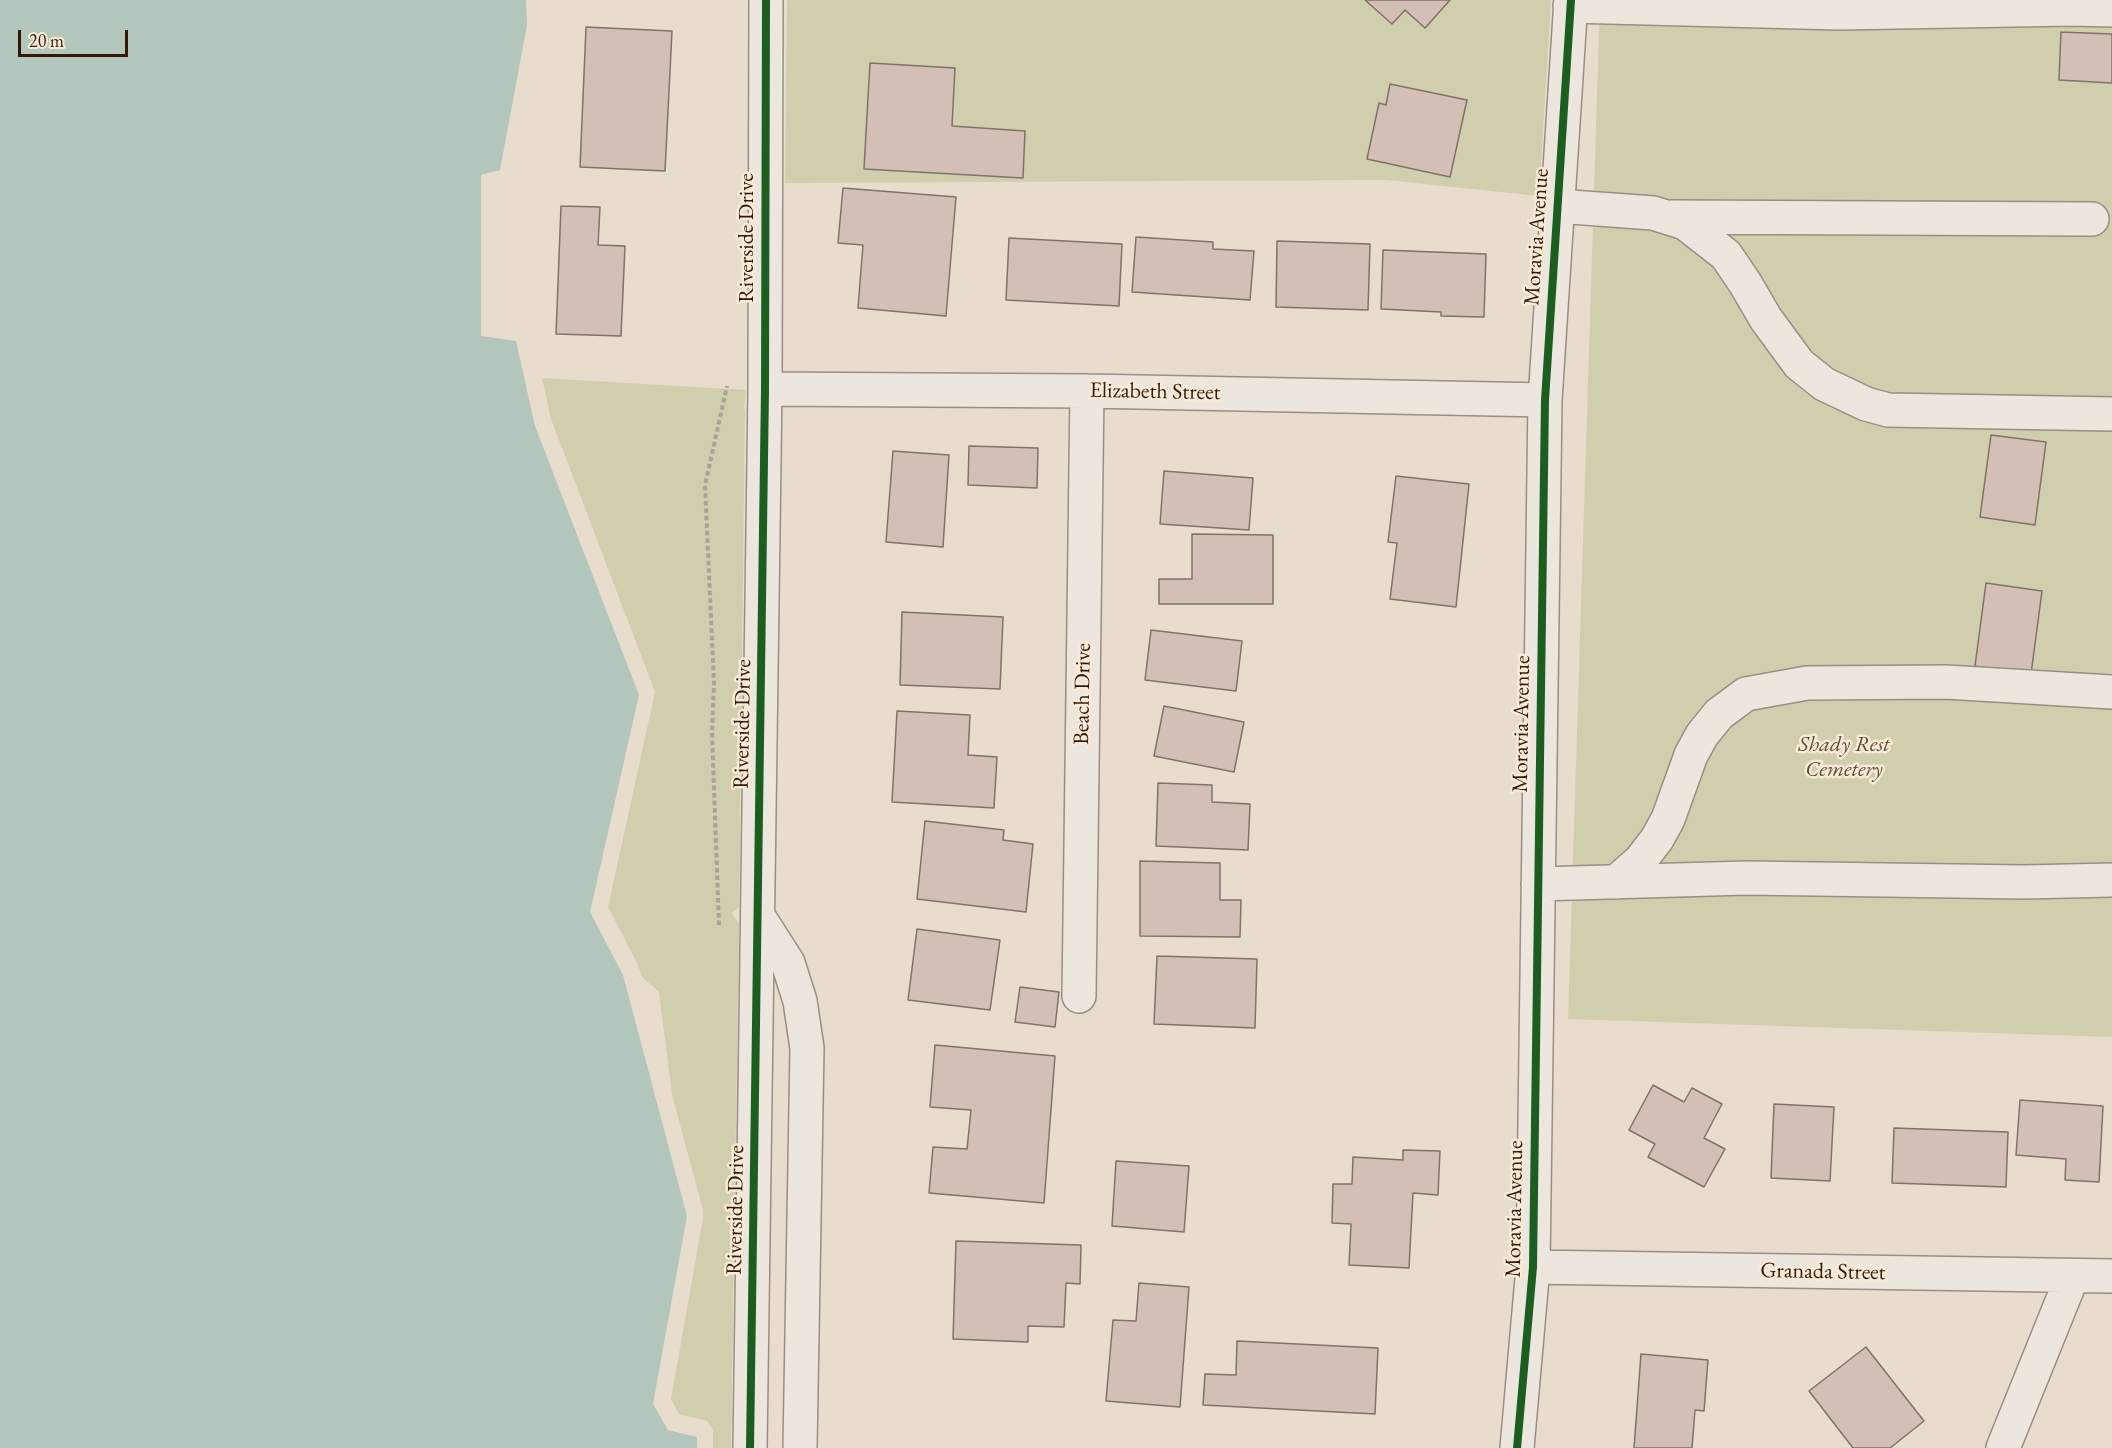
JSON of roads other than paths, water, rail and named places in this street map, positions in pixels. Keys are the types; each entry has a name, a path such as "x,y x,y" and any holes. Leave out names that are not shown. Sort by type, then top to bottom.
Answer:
{"street":[{"name":"Riverside Drive","path":"750,1448 765,388 766,0"},
{"path":"1570,3 1839,13 2112,10"},
{"name":"Moravia Avenue","path":"1517,1448 1533,1268 1545,400 1570,3"},
{"path":"1557,206 1653,213 1684,223 1725,255 1798,364 1824,384 1866,405 1888,410 2112,414"},
{"path":"1666,217 2092,219"},
{"name":"Elizabeth Street","path":"765,388 1087,391 1545,400"},
{"name":"Beach Drive","path":"1079,996 1087,391"},
{"path":"1616,882 1640,861 1657,839 1668,819 1691,755 1702,735 1719,714 1746,694 1807,683 1946,682 2112,692"},
{"path":"1538,884 1747,878 2024,882 2112,880"},
{"path":"758,916 788,963 800,1001 807,1048 800,1448"},
{"name":"Granada Street","path":"1533,1268 2112,1276"},
{"path":"2003,1448 2072,1277"}],"park label":[{"name":"Shady Rest Cemetery","path":"1844,758"}]}
